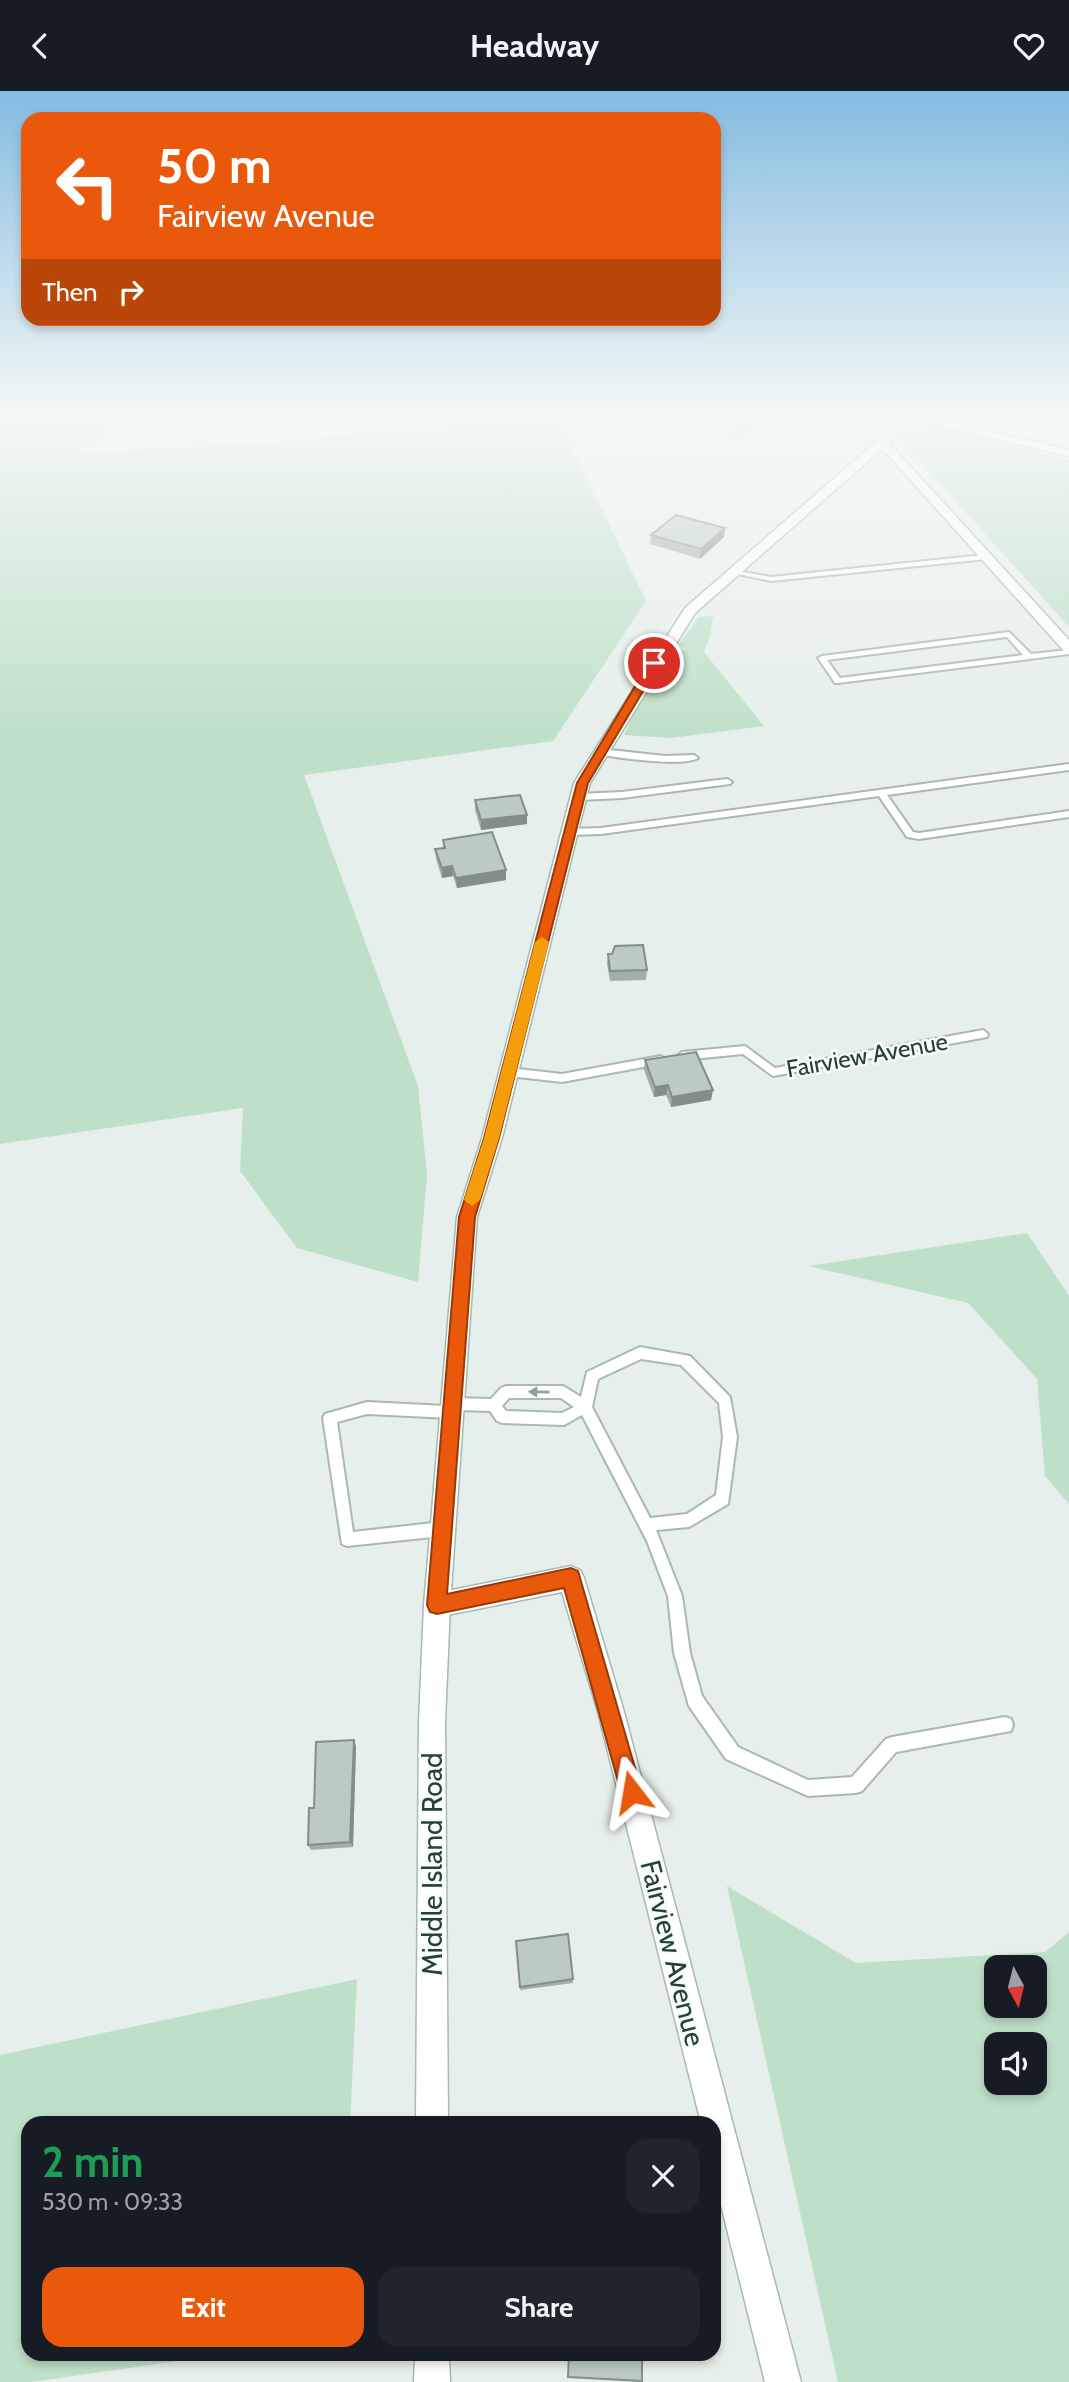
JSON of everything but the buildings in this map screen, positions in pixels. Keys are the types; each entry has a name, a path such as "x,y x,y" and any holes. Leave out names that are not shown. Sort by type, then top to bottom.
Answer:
{"street":[{"path":"509,1072 582,783 690,611 789,523"},
{"path":"954,523 1069,650"},
{"name":"Middle Island Road","path":"432,2116 432,1721 442,1529 467,1217 509,1072"},
{"name":"Fairview Avenue","path":"437,1605 571,1577 611,1712 715,2116"},
{"name":"Fairview Avenue","path":"721,2140 783,2382"},
{"path":"432,2361 432,2382"}],"lane":[{"path":"732,572 771,579 984,557"},
{"path":"1029,657 1009,634 822,658 838,681 1029,657 1069,650"},
{"path":"601,752 665,759 694,758"},
{"path":"570,832 601,831 1069,767"},
{"path":"579,797 622,795 727,782"},
{"path":"881,793 909,835 919,836 1069,814"},
{"name":"Fairview Avenue","path":"509,1072 562,1078 681,1056 745,1050 773,1072 983,1034"},
{"path":"494,1405 502,1417 564,1419 585,1407 592,1376 640,1353 685,1360 725,1401 730,1437 723,1499 689,1520 646,1525"},
{"path":"442,1529 348,1539 330,1418 368,1408 494,1405 506,1392 563,1392 585,1407 646,1525 675,1597 682,1653 695,1700 732,1753 808,1788 856,1785 892,1745 1005,1725"}],"green space":[{"path":"0,523 608,523 646,601 553,741 304,775 418,1086 427,1175 418,1282 297,1248 240,1171 243,1108 0,1144"},
{"path":"975,523 1069,523 1069,627"},
{"path":"713,616 704,652 764,726 671,738 624,735 656,672 675,654 686,649 679,644 699,617"},
{"path":"1027,1233 1069,1296 1069,1504 1045,1476 1037,1379 968,1303 808,1266"},
{"path":"727,1886 856,1963 984,1956 984,2018 1047,2018 1047,1955 993,1955 1045,1952 1069,1932 1069,2382 838,2382"},
{"path":"357,1979 350,2116 21,2116 21,2361 178,2361 31,2382 0,2382 0,2055"}],"slow traffic":[{"path":"472,1200 492,1138 542,942"}],"route":[{"path":"632,1792 571,1577 437,1605 467,1217 492,1138 582,783 654,663"}]}
